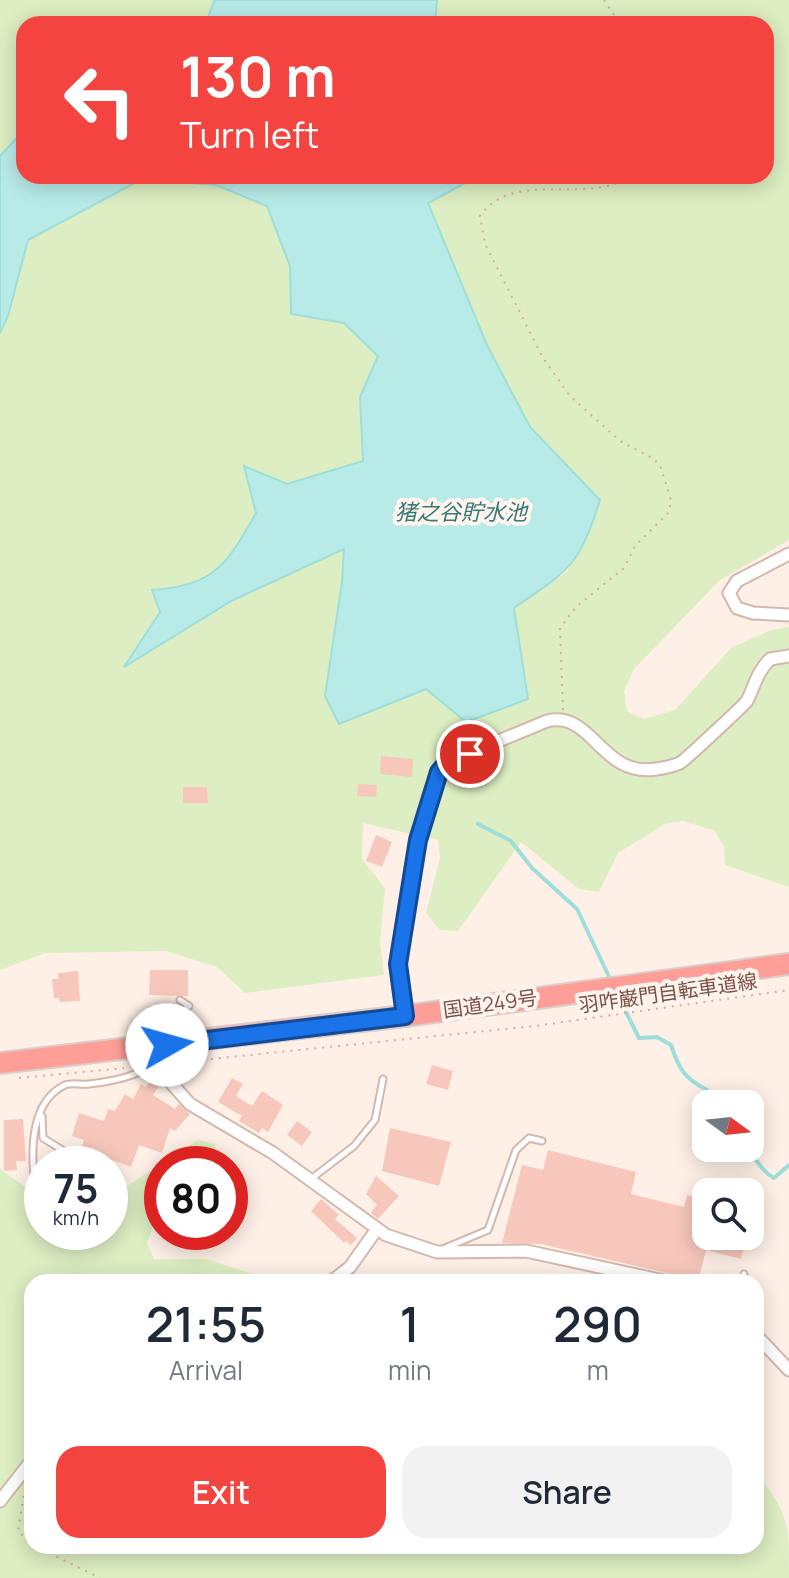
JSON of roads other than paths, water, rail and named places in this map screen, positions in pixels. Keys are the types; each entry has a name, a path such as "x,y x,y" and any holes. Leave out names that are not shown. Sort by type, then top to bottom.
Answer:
{"highway":[{"name":"国道249号","path":"0,1063 153,1056 405,1016 789,964"}],"street":[{"path":"789,554 737,581 729,593 737,608 753,613 789,615"},
{"path":"405,1016 398,964 418,840 439,772 448,762 547,721 564,718 574,722 617,763 636,771 681,763 709,734 738,713 747,701 756,675 770,659 789,656"},
{"path":"153,1056 190,1104 311,1179 377,1229 401,1241 437,1252 526,1251 632,1274"},
{"path":"341,1274 350,1267 377,1229"},
{"path":"764,1343 789,1370"},
{"path":"0,1501 24,1471"}],"lane":[{"path":"32,1146 34,1127 53,1094 67,1084 128,1080 153,1056 151,1021 181,1012 189,1006 180,1000"},
{"path":"311,1179 354,1146 375,1120 383,1079"},
{"path":"42,1114 43,1138 56,1146"},
{"path":"437,1252 488,1230 516,1150 529,1138 542,1141"}],"water":[{"path":"215,0 437,0 436,16 208,16"},
{"name":"猪之谷貯水池","path":"16,139 16,184 133,184 28,240 8,316 0,333 0,156"},
{"name":"猪之谷貯水池","path":"204,184 463,184 428,203 487,345 530,427 600,500 578,554 560,574 514,608 528,699 466,722 426,689 339,724 325,696 344,549 233,600 124,667 160,612 152,590 191,583 205,577 227,558 246,531 256,513 244,466 287,484 363,461 360,397 378,356 344,323 291,314 290,266 267,206 216,185"}],"waterway":[{"path":"478,824 511,841 532,868 577,909 612,983"},
{"path":"617,994 639,1038 657,1037 671,1045 683,1072 707,1090"},
{"path":"758,1162 774,1178 789,1165"}]}
